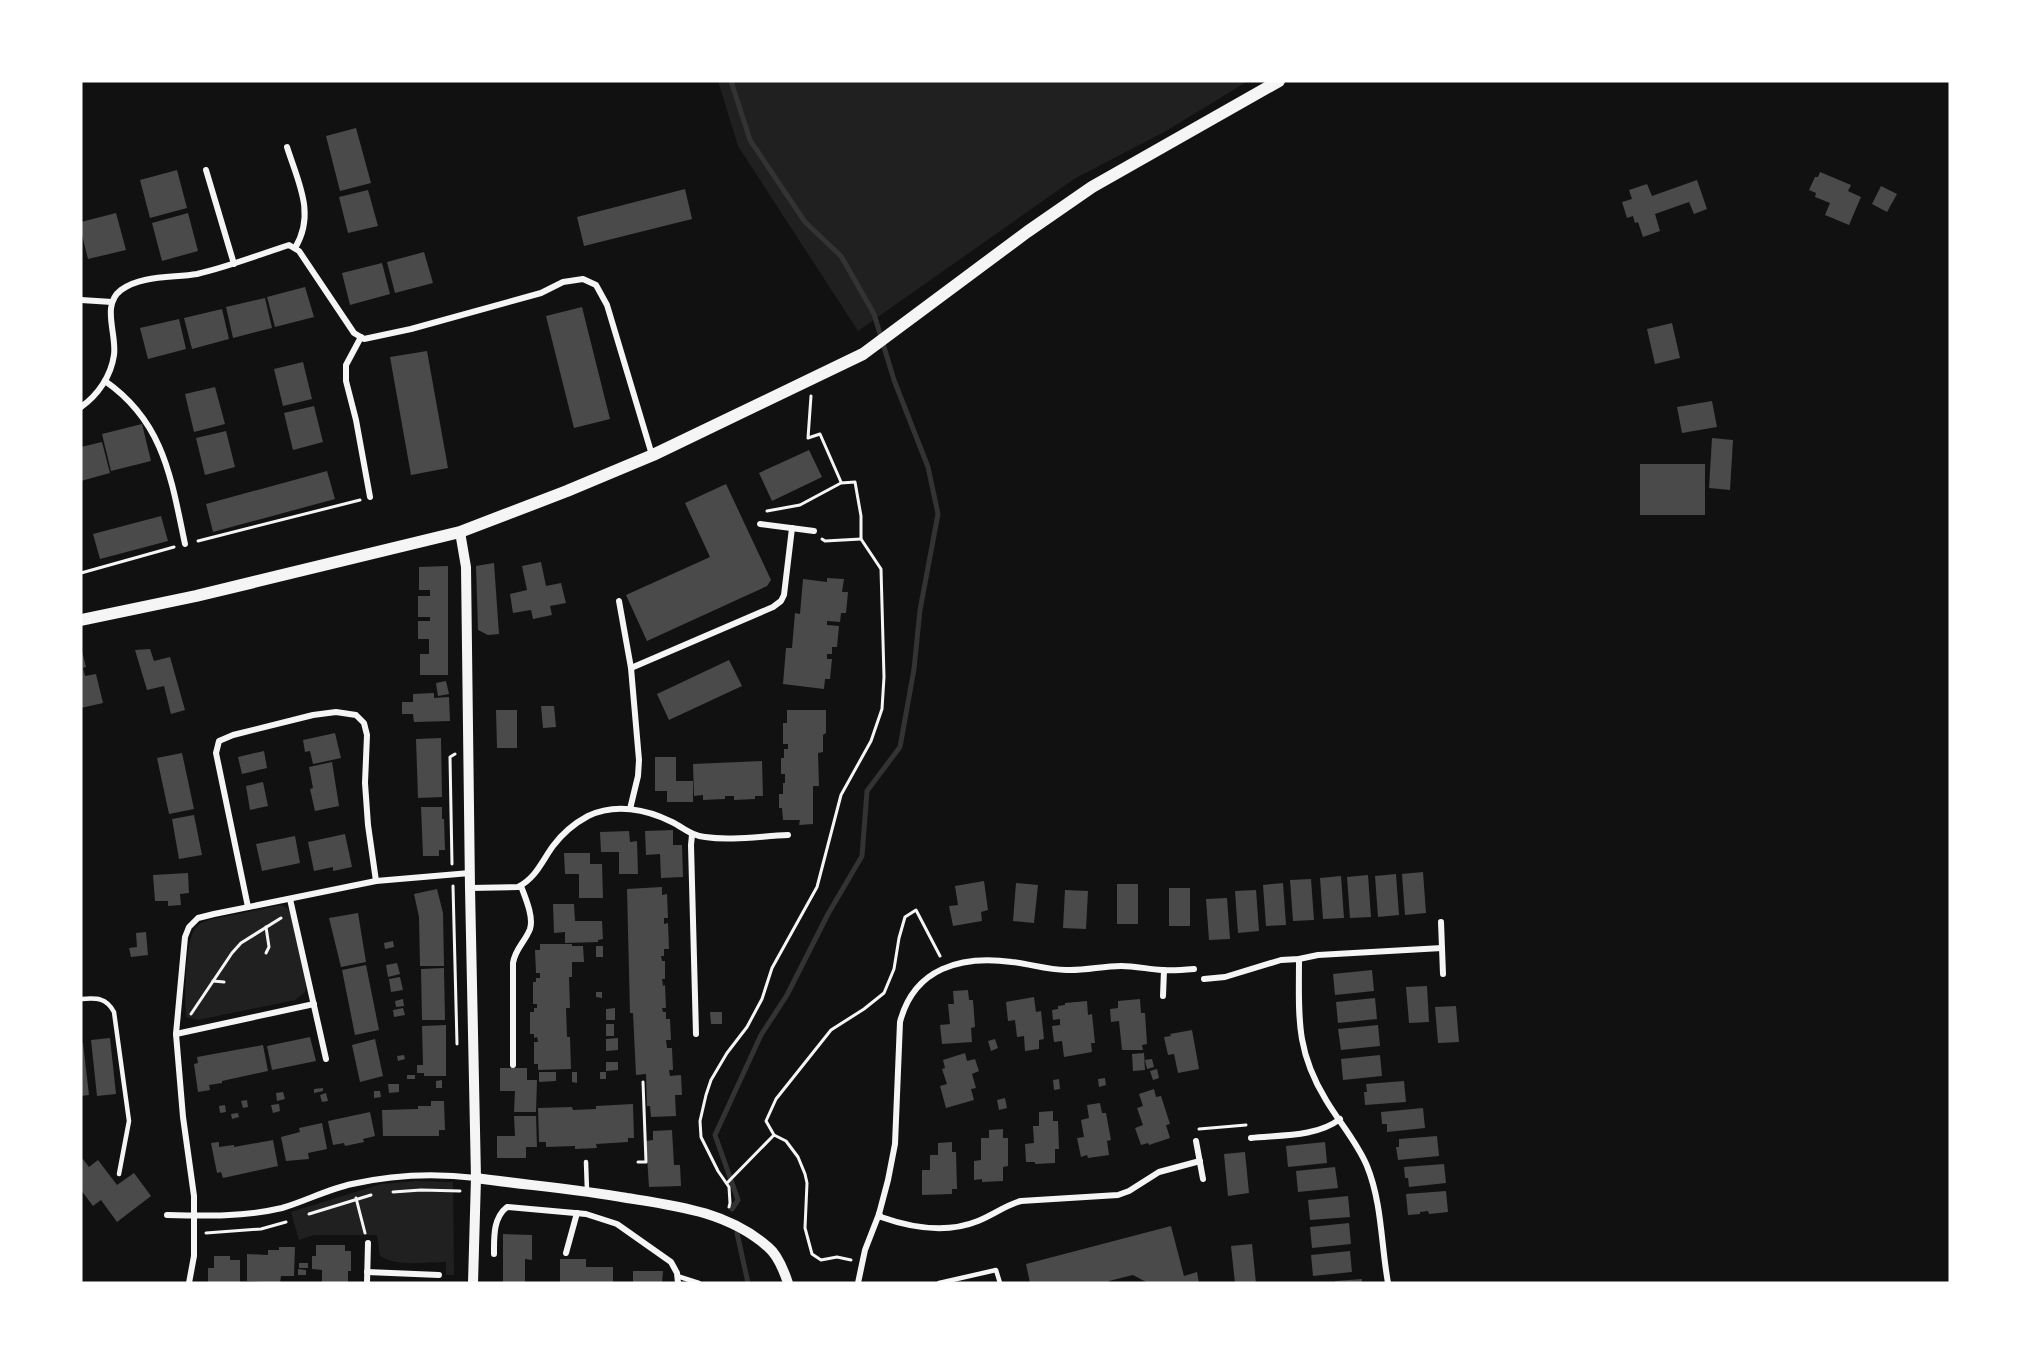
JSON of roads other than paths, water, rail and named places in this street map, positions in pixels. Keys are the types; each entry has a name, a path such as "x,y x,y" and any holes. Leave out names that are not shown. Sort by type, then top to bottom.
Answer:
{"main road":[{"path":"81,620 196,596 460,532 652,455 863,354 1027,232 1092,187 1279,81"}],"street":[{"path":"287,147 306,211 303,235 295,248"},
{"path":"206,170 234,264"},
{"path":"81,408 98,392 108,376 114,355 115,335 110,310 112,302 121,290 145,281 196,274 234,264 289,245 295,248 309,264 354,333 364,339 541,293 563,282 583,279 596,285 608,305 652,455"},
{"path":"81,300 112,302"},
{"path":"361,337 346,365 346,381 357,420 370,497"},
{"path":"105,381 124,394 142,415 157,440 170,476 186,544"},
{"path":"760,524 814,531"},
{"path":"631,668 781,602 784,596 792,528"},
{"path":"460,532 466,567 476,1178 473,1283"},
{"path":"619,601 631,668 639,760 638,776 630,809"},
{"path":"248,907 216,753 219,741 233,735 313,715 336,712 357,715 364,723 367,735 365,783 368,825 376,881"},
{"path":"470,888 521,886 533,876 554,844 571,827 589,816 622,807 667,820 684,828 692,835 706,837 788,835"},
{"path":"692,835 696,1034"},
{"path":"189,1283 194,1256 194,1196 183,1117 176,1034 179,985 185,937 189,927 198,918 376,881 470,873"},
{"path":"513,1065 514,952 530,928 531,922 521,886"},
{"path":"290,898 326,1059"},
{"path":"1441,922 1443,974"},
{"path":"1204,979 1225,977 1281,960 1318,955 1442,948"},
{"path":"1299,959 1301,1038 1309,1068 1366,1166 1380,1213 1388,1283"},
{"path":"858,1283 861,1262 879,1214 888,1180 895,1143 900,1022 904,1006 917,986 930,975 946,967 985,960 1065,970 1124,966 1164,970 1194,969"},
{"path":"1163,996 1164,970"},
{"path":"176,1034 314,1004"},
{"path":"1251,1138 1316,1131 1330,1127 1340,1119"},
{"path":"1196,1141 1203,1179"},
{"path":"879,1214 881,1217 917,1227 946,1228 974,1222 1021,1201 1118,1195 1129,1191 1159,1172 1200,1161"},
{"path":"167,1215 220,1216 283,1207 352,1184 388,1179 422,1176 476,1178 587,1191 700,1210 742,1227 770,1249 784,1271 788,1283"},
{"path":"494,1254 494,1235 498,1217 507,1207 576,1213 617,1224 671,1262 678,1279"},
{"path":"566,1253 576,1213"},
{"path":"367,1283 368,1243"},
{"path":"367,1272 439,1275"}],"lane":[{"path":"81,999 103,1000 110,1004 114,1012 129,1121 119,1174"},
{"path":"586,1162 587,1191"},
{"path":"939,1283 996,1270 1000,1283"},
{"path":"678,1279 699,1283"}],"waterway":[{"path":"731,81 750,140 805,222 841,256 874,314 894,380 928,467 938,514 920,610 914,669 900,747 867,791 862,856 828,914 787,995 761,1035 715,1135 738,1200 732,1209"},
{"path":"737,1233 748,1283"}]}
